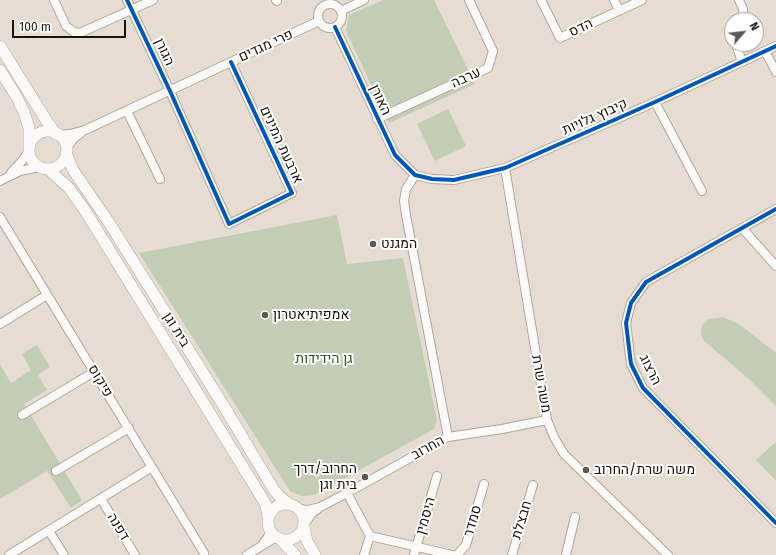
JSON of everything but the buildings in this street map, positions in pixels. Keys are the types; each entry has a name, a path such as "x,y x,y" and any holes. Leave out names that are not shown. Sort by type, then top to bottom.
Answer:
{"main road":[{"path":"0,46 46,120 64,142 66,152 63,161 59,165 44,168 33,162 29,149 29,128 24,112 0,70"},
{"path":"29,149 32,140 39,134 47,132 57,134"},
{"name":"בית וגן","path":"66,152 73,170 108,221 217,394 274,490 279,496 294,506"},
{"name":"בית וגן","path":"44,168 69,188 86,212 262,498 266,505 268,516"},
{"path":"295,555 275,536 268,525 268,516 273,509 283,504 294,506 303,516 307,541 315,555"},
{"path":"275,536 289,540 295,538 304,526"}],"street":[{"path":"54,0 66,26 74,32 80,33 152,0"},
{"name":"הגורן","path":"127,0 170,91"},
{"path":"341,10 364,0"},
{"name":"ערבה","path":"377,119 488,68 493,51 469,0"},
{"name":"הדס","path":"541,0 560,38 642,0"},
{"path":"614,0 619,10"},
{"path":"739,0 743,12"},
{"path":"322,2 335,5 341,10 341,20 335,27 327,28 319,21 318,14 322,2"},
{"name":"פרי מגדים","path":"57,134 70,134 85,130 319,21"},
{"name":"האורן","path":"335,27 395,156 415,175"},
{"name":"קיבוץ גלויות","path":"415,175 432,179 454,180 504,168 655,102 776,46"},
{"path":"765,51 776,72"},
{"path":"739,52 742,62"},
{"name":"ארבעת המינים","path":"170,91 229,224 292,193 231,62"},
{"path":"655,102 702,191"},
{"path":"127,111 160,179"},
{"name":"פרי מגדים","path":"66,152 73,139 85,130"},
{"path":"3,179 22,161 29,149"},
{"path":"3,179 20,171 44,168"},
{"name":"משה שרת","path":"504,168 547,420 555,439 564,454 668,555"},
{"path":"415,175 406,189 404,201 448,437"},
{"name":"הרצוג","path":"776,209 646,282 631,303 626,323 631,364 643,388 776,523"},
{"name":"פיקוס","path":"0,217 204,553"},
{"path":"742,228 776,266"},
{"path":"0,324 47,295"},
{"path":"22,415 94,372"},
{"name":"החרוב","path":"304,526 312,513 320,507 448,437 502,429 547,420"},
{"path":"56,471 128,428"},
{"path":"9,555 152,467"},
{"name":"היסמין","path":"415,551 437,476"},
{"name":"סמדר","path":"457,555 466,545 484,484"},
{"name":"חבצלת","path":"512,555 533,485"},
{"path":"347,493 370,536 415,551 452,555"},
{"name":"דפנה","path":"100,499 135,555"},
{"name":"החרוב","path":"294,506 308,510 320,507"},
{"path":"566,555 574,517"},
{"path":"49,531 64,555"},
{"path":"247,555 275,536"},
{"path":"364,555 370,536"}],"green space":[{"path":"383,0 434,0 475,84 389,123 346,31 349,15"},
{"path":"448,109 466,146 435,161 417,124"},
{"name":"גן הידידות","path":"337,215 347,264 403,258 437,420 434,429 314,495 302,496 290,491 139,253"},
{"path":"723,317 739,324 776,353 776,406 749,379 704,341 701,334 702,325 709,319"},
{"path":"37,345 50,367 38,375 47,390 24,404 82,500 71,508 47,471 0,499 0,364 11,383 31,370 22,354"},
{"path":"776,442 776,481 756,460"}],"cycle path":[{"path":"127,0 170,91 229,224 292,193 231,62"},
{"path":"335,27 395,155 415,175 432,179 454,180 505,168 655,102 776,46"},
{"path":"776,209 646,282 631,303 626,323 631,364 643,388 776,523"}],"place":[{"name":"המגנט","path":"373,244"},
{"name":"אמפיתיאטרון","path":"265,315"},
{"name":"משה שרת/החרוב","path":"586,470"},
{"name":"החרוב/דרך בית וגן","path":"365,477"}]}
